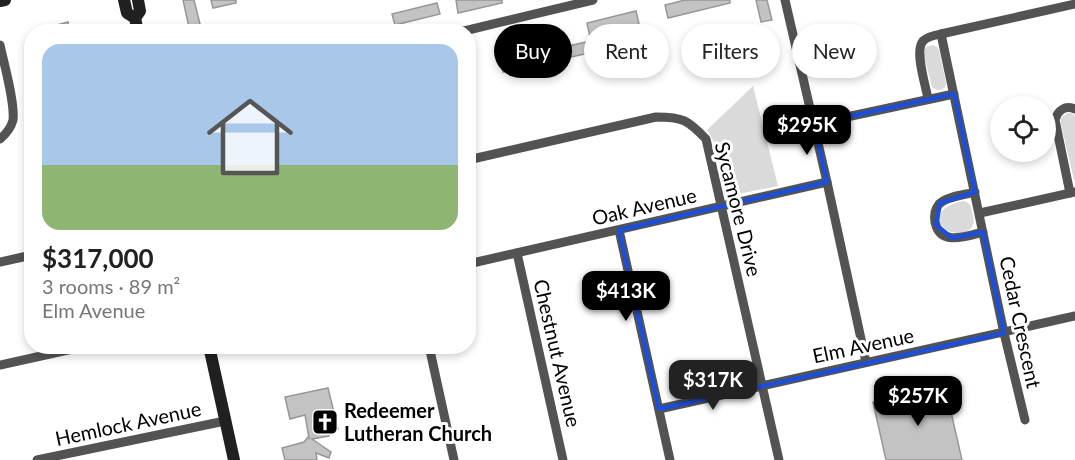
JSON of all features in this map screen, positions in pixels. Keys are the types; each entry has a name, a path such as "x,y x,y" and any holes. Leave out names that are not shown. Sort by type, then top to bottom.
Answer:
{"main road":[{"path":"0,1 5,0"},
{"path":"124,0 127,13 135,18"},
{"path":"136,24 135,18 140,10 138,0"},
{"path":"211,354 234,460"}],"street":[{"path":"476,28 593,0"},
{"path":"785,0 866,362"},
{"path":"928,99 920,59 921,45 931,36 1075,4"},
{"name":"Cedar Crescent","path":"941,34 1025,420"},
{"path":"0,45 13,108 12,122 0,139"},
{"path":"814,124 954,94"},
{"path":"980,213 1073,193 1055,120 1059,111 1067,107 1075,109"},
{"name":"Sycamore Drive","path":"476,158 656,117 675,117 692,124 706,139 779,460"},
{"name":"Oak Avenue","path":"476,262 827,182"},
{"path":"975,192 940,203 936,209 936,225 942,234 952,238 983,232"},
{"path":"619,230 670,460"},
{"name":"Chestnut Avenue","path":"517,254 563,460"},
{"path":"0,262 24,257"},
{"name":"Elm Avenue","path":"659,409 1075,316"},
{"path":"0,365 50,354"},
{"path":"431,354 454,460"},
{"name":"Hemlock Avenue","path":"37,460 225,421"}],"highlighted area":[{"path":"954,94 975,192 940,203 936,225 952,238 983,232 1004,333 659,409 619,230 827,182 814,124"}],"shaded area":[{"path":"933,45 939,50 946,83 941,90 932,87 924,56 925,48"},
{"path":"753,86 778,186 733,195 726,191 713,140 707,130"},
{"path":"1068,113 1075,116 1074,180 1061,124 1061,118"},
{"path":"964,201 971,207 973,225 964,232 955,233 947,230 940,223 940,213 948,206"}],"building":[{"path":"183,0 194,0 200,24 188,24"},
{"path":"211,0 236,0 236,3 213,8"},
{"path":"456,0 502,0 502,3 458,13"},
{"path":"685,0 730,0 730,3 668,18 665,5"},
{"path":"756,0 767,0 772,20 761,22"},
{"path":"437,3 440,14 395,24 392,14"},
{"path":"636,11 639,24 587,24"},
{"path":"584,43 584,54 572,57 572,45"},
{"path":"945,386 962,460 886,460 873,402"},
{"name":"Redeemer Lutheran Church","path":"328,388 338,429 329,431 329,436 312,439 331,452 329,458 316,453 317,460 285,460 282,448 304,442 309,438 305,415 290,419 285,397"}],"place":[{"name":"Redeemer Lutheran Church","path":"325,422"}]}
